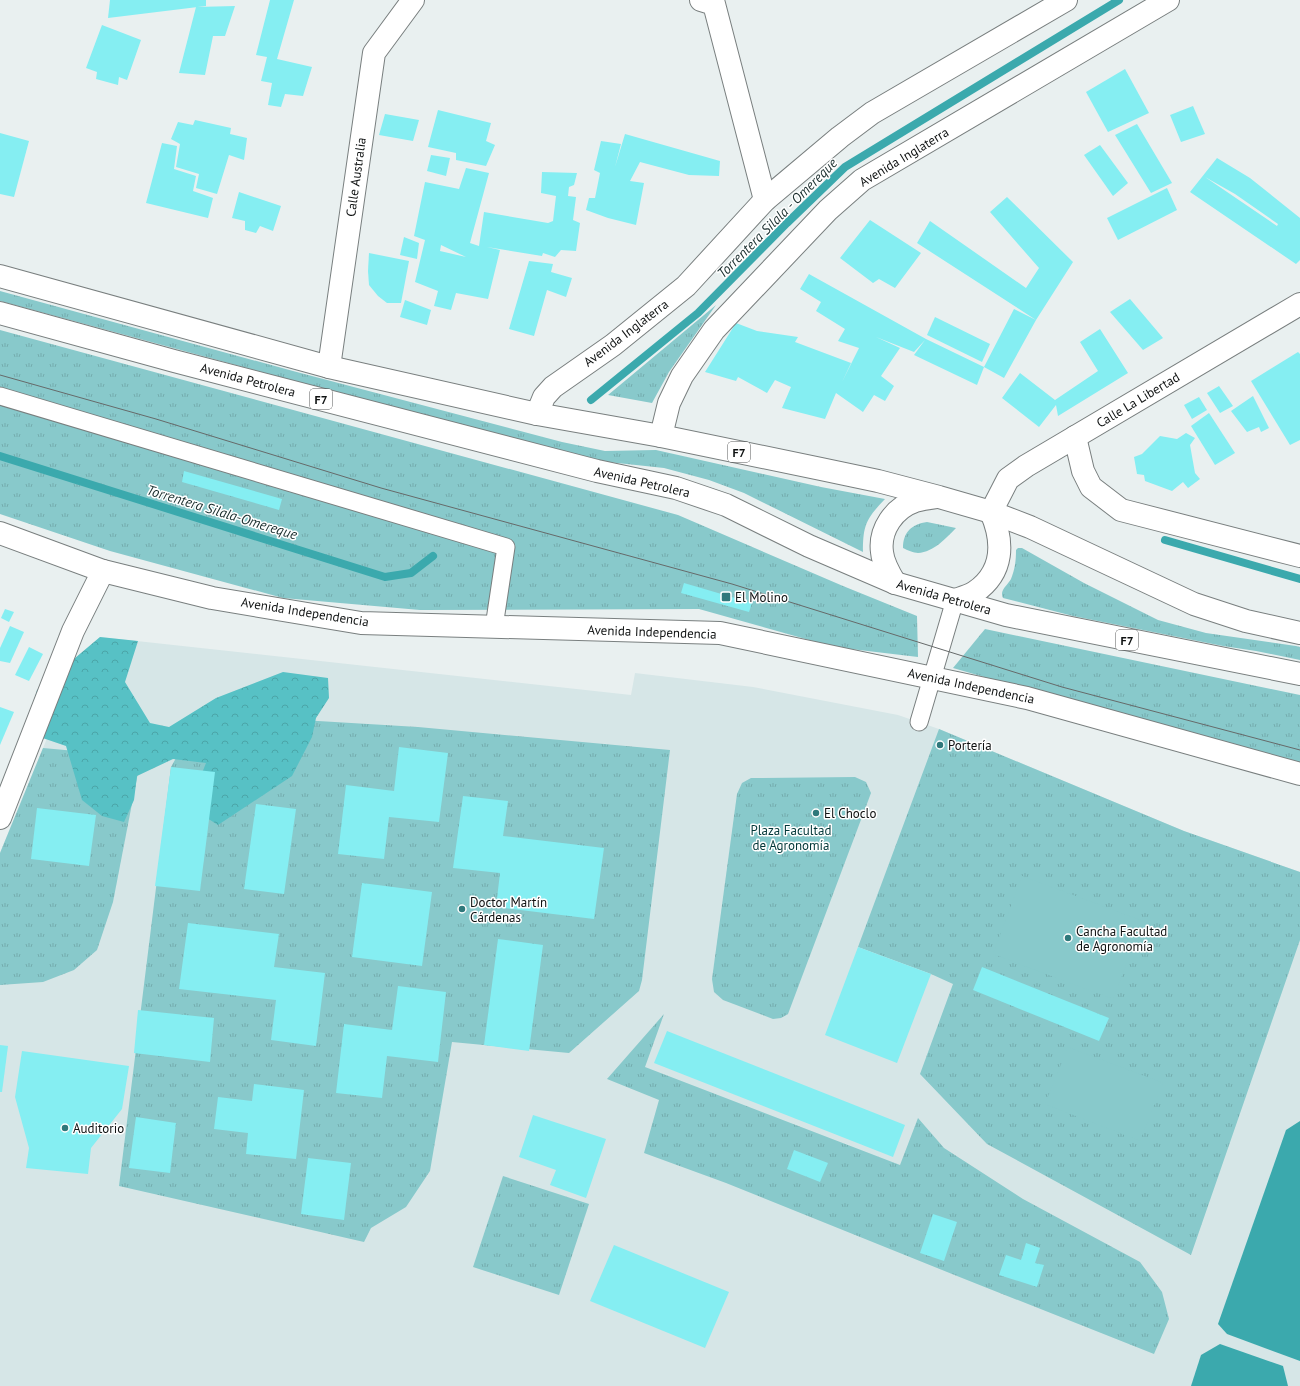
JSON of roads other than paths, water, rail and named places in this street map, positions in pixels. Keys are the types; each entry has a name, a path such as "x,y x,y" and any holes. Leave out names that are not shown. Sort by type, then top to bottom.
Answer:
{"main road":[{"name":"Calle Australia","path":"330,367 374,53 412,0"},
{"path":"701,0 714,4 766,200"},
{"name":"Avenida Inglaterra","path":"537,414 544,397 553,387 613,345 686,286 766,200 840,137 872,113 1066,0"},
{"name":"Avenida Inglaterra","path":"661,436 669,403 682,376 714,330 833,205 862,180 1168,0"},
{"name":"F7","path":"0,276 330,367 537,414 661,436 878,481 940,496 991,512 1030,527 1194,604 1246,621 1300,633"},
{"name":"Calle La Libertad","path":"991,512 1008,479 1026,466 1300,304"},
{"name":"Avenida Petrolera","path":"0,313 190,365 597,471 676,488 726,505 810,546 894,583 1006,615 1300,674"},
{"path":"1075,437 1082,470 1091,487 1121,510 1300,556"},
{"path":"894,583 886,566 882,551 883,536 889,520 900,509 914,501 940,496"},
{"path":"955,600 974,593 986,584 994,571 1000,543 998,528 991,512"},
{"name":"Avenida Independencia","path":"0,533 103,571 212,598 361,623 720,634 1027,698 1300,774"},
{"path":"0,818 73,631 103,571"}],"lane":[{"path":"0,396 506,547 494,627"},
{"path":"919,722 955,600"}],"waterway":[{"name":"Torrentera Silala - Omereque","path":"591,400 698,313 845,167 1119,0"},
{"name":"Torrentera Silala-Omereque","path":"0,456 385,577 411,573 433,556"},
{"path":"1165,540 1300,579"}],"tram line":[{"path":"0,375 156,419 381,488 732,584 1062,687 1300,750"}],"place":[{"name":"El Molino","path":"726,597"},
{"name":"Portería","path":"940,745"},
{"name":"El Choclo","path":"816,813"},
{"name":"Doctor Martín Cárdenas","path":"462,909"},
{"name":"Cancha Facultad de Agronomía","path":"1068,938"},
{"name":"Auditorio","path":"65,1128"}],"park label":[{"name":"Plaza Facultad de Agronomía","path":"791,838"}]}
